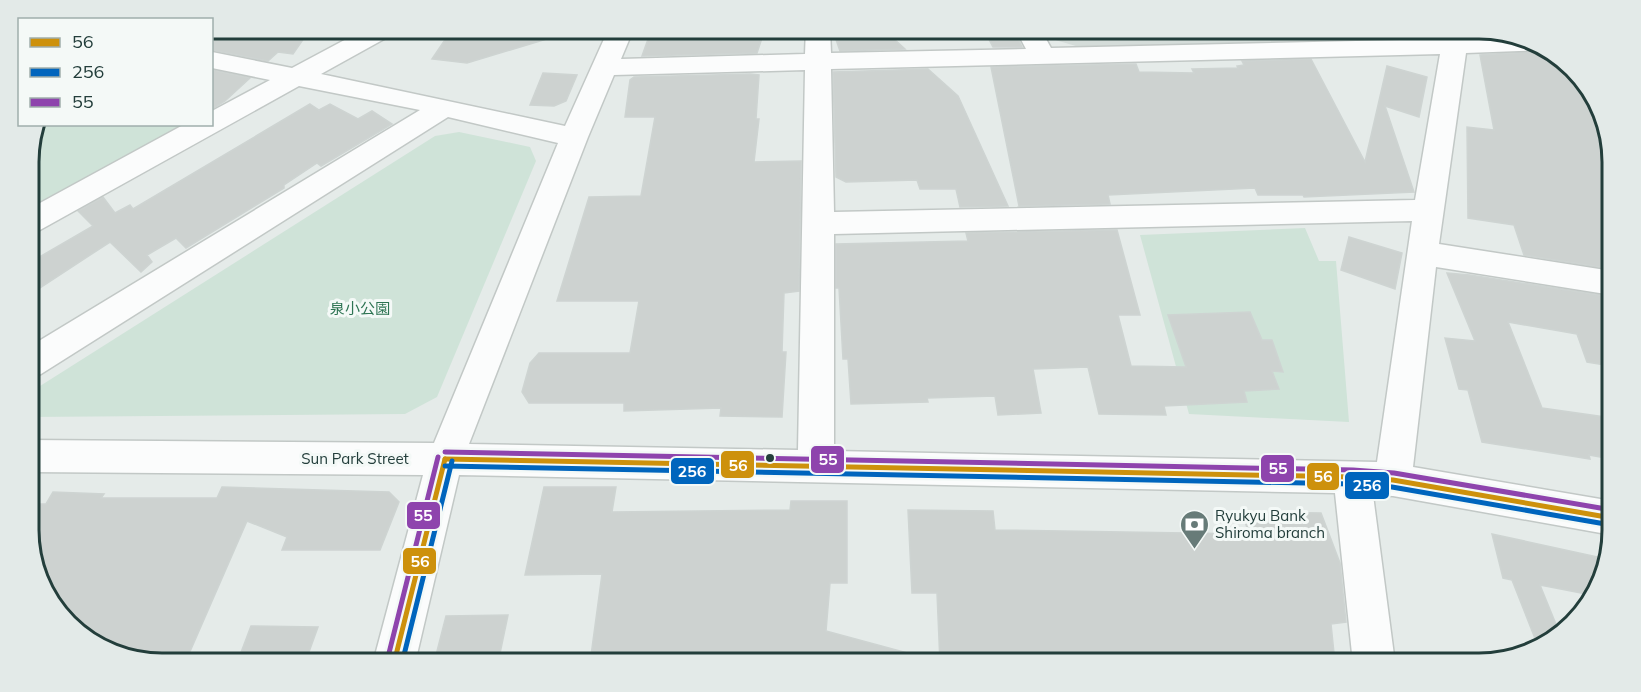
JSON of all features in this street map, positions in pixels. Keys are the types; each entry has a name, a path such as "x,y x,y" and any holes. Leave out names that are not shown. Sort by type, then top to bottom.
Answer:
{"street":[{"path":"213,121 366,39"},
{"path":"396,653 445,459 574,137 617,39"},
{"path":"816,468 818,39"},
{"path":"1033,39 1043,56"},
{"path":"606,67 1043,56 1413,39"},
{"path":"1393,480 1428,210 1456,39"},
{"path":"1479,39 1503,41"},
{"path":"213,60 574,137"},
{"path":"39,358 443,108"},
{"path":"39,216 203,126"},
{"path":"819,223 1428,210"},
{"path":"1423,253 1602,281"},
{"name":"Sun Park Street","path":"39,456 445,459 1352,477 1393,480 1602,516"},
{"path":"1352,477 1373,653"}],"shaded area":[{"path":"1052,39 1354,39 1086,49"}],"green space":[{"path":"44,126 185,126 39,206 39,154"},
{"name":"泉小公園","path":"459,132 530,147 536,161 437,397 405,414 39,417 39,387 435,136"},
{"path":"1305,228 1319,261 1336,261 1349,422 1189,414 1140,235"}],"building":[{"path":"213,39 303,39 293,54 278,52 268,61 213,50"},
{"path":"446,39 547,39 467,63 432,59"},
{"path":"648,39 762,39 757,53 642,56"},
{"path":"836,39 894,39 905,49 840,51"},
{"path":"989,39 1018,39 1022,47 993,47"},
{"path":"1534,52 1560,69 1572,81 1589,107 1598,130 1601,146 1602,267 1524,255 1514,225 1468,218 1467,127 1494,130 1480,55"},
{"path":"1311,59 1365,162 1387,66 1427,77 1419,117 1385,106 1414,192 1304,197 1303,195 1258,195 1255,188 1108,195 1110,204 1019,206 991,67 1136,64 1139,72 1194,73 1192,69 1238,68 1237,66 1244,65 1242,61"},
{"path":"928,69 958,96 1008,206 960,207 956,189 920,189 917,180 846,182 836,177 833,72"},
{"path":"213,70 250,78 225,101 213,108"},
{"path":"543,73 577,75 566,101 554,106 530,105"},
{"path":"759,75 756,119 759,119 754,162 801,161 799,291 784,293 782,352 786,352 782,417 720,416 721,408 624,411 624,403 529,403 522,392 530,363 539,353 630,353 639,301 557,301 589,197 641,196 655,117 625,117 630,80 634,77"},
{"path":"310,104 319,110 330,104 358,119 372,111 392,124 321,166 317,163 284,185 284,188 186,248 176,238 147,255 152,262 141,272 110,242 39,288 39,257 93,226 78,211 103,197 115,213 130,205 133,209"},
{"path":"1117,230 1140,315 1118,315 1131,366 1186,367 1168,315 1250,312 1262,340 1272,340 1283,372 1272,371 1279,389 1244,391 1247,402 1164,406 1166,415 1099,414 1088,367 1033,369 1041,413 998,415 995,396 927,398 928,402 851,404 848,359 843,359 839,288 836,288 836,244 968,241 966,233"},
{"path":"1349,237 1402,253 1395,289 1341,270"},
{"path":"1447,273 1602,295 1602,364 1587,362 1577,334 1508,322 1542,408 1602,417 1602,457 1589,455 1590,459 1482,442 1468,390 1459,389 1445,338 1475,341"},
{"path":"222,487 389,492 399,502 380,550 282,550 287,537 247,521 189,653 146,652 130,649 107,640 81,623 69,611 52,585 41,554 39,504 46,504 53,492 104,494 101,498 217,498"},
{"path":"544,487 616,487 612,512 790,510 791,501 847,501 847,583 830,583 826,631 908,653 591,653 602,574 525,575"},
{"path":"908,510 993,511 995,530 1249,534 1242,512 1321,513 1340,563 1346,622 1331,624 1334,653 940,653 937,593 912,593"},
{"path":"1492,534 1599,557 1584,594 1540,585 1557,626 1535,640 1512,580 1503,578"},
{"path":"508,615 500,653 437,653 446,616"},
{"path":"251,626 318,627 309,653 241,653"}],"transit line":[{"name":"55","path":"445,452 1353,470 1394,473 1602,508"},
{"name":"55","path":"389,653 438,457"},
{"name":"56","path":"445,459 1352,477 1393,480 1602,516"},
{"name":"56","path":"396,653 445,459"},
{"name":"256","path":"404,653 452,461"},
{"name":"256","path":"445,466 1352,484 1392,487 1602,523"}],"place":[{"name":"Ryukyu Bank Shiroma branch","path":"1194,550"}]}
